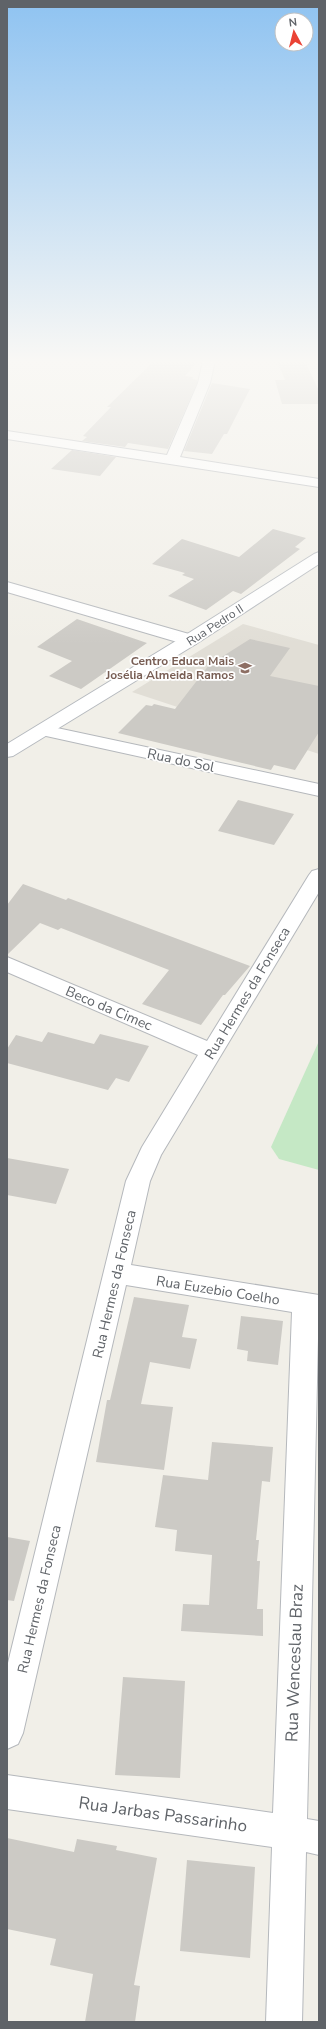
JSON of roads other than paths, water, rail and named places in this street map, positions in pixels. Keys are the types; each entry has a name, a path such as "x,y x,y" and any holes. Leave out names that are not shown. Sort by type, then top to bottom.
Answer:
{"street":[{"path":"144,456 319,483"},
{"path":"172,460 174,456"},
{"name":"Rua Pedro II","path":"10,748 44,730 190,640 319,557"},
{"path":"7,587 190,640"},
{"name":"Rua do Sol","path":"44,730 319,790"},
{"name":"Rua Hermes da Fonseca","path":"7,1733 138,1181 150,1153 319,876"},
{"name":"Beco da Cimec","path":"7,964 211,1052"},
{"name":"Rua Euzebio Coelho","path":"117,1273 312,1305"},
{"name":"Rua Wenceslau Braz","path":"284,2022 304,1835 312,1305"},
{"name":"Rua Jarbas Passarinho","path":"7,1792 304,1835"}],"place":[{"name":"Centro Educa Mais Josélia Almeida Ramos","path":"245,668"}]}
